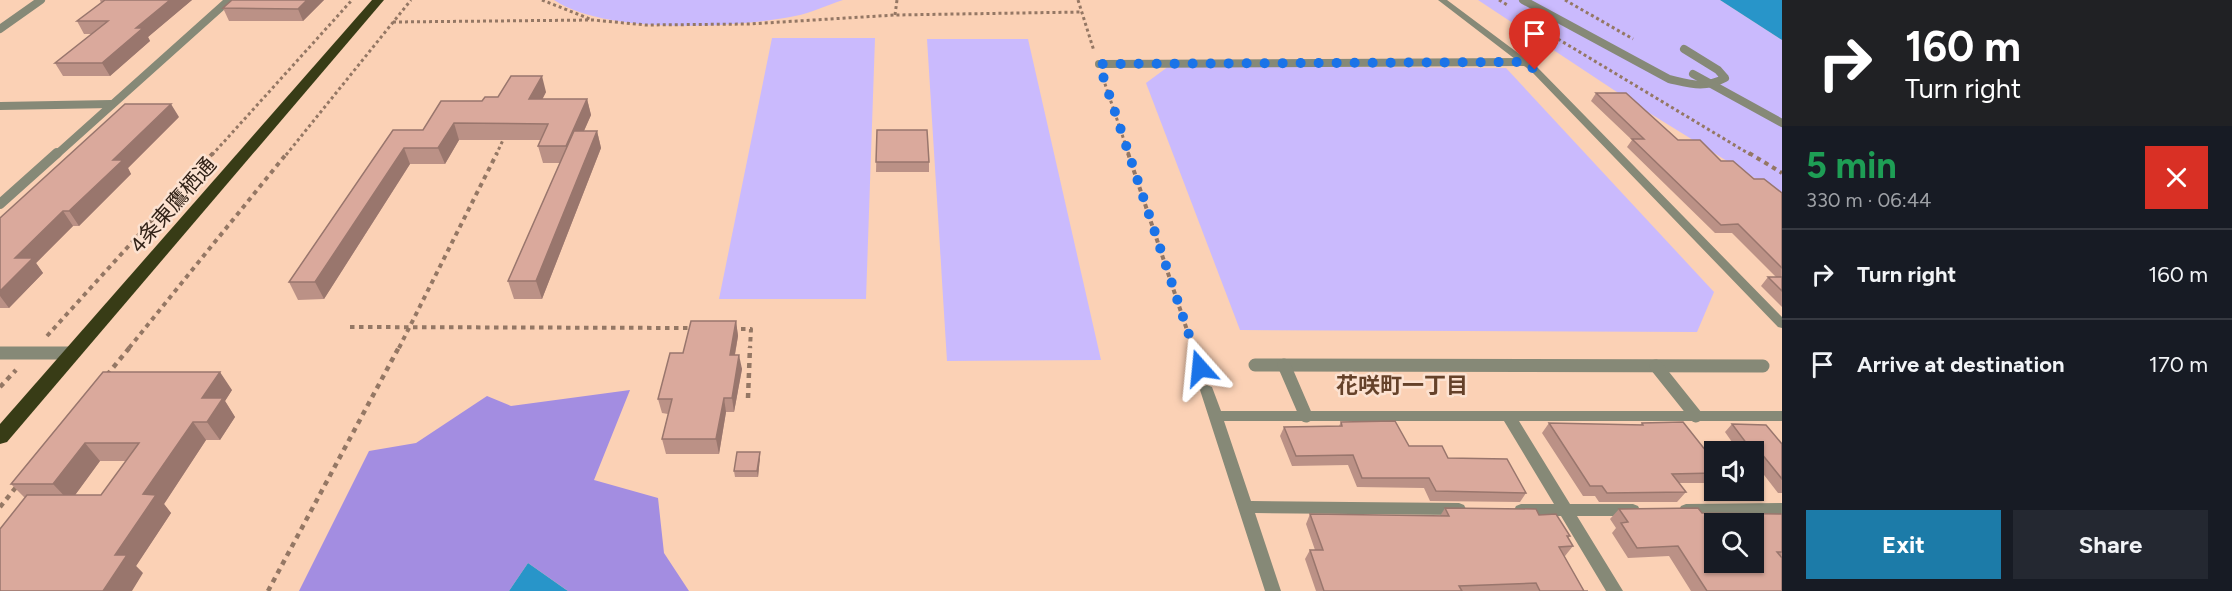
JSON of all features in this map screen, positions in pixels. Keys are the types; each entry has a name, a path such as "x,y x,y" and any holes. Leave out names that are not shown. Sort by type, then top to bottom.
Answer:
{"highway":[{"name":"4条東鷹栖通","path":"0,437 378,0"}],"street":[{"path":"1442,0 1535,70 1782,324"},
{"path":"1207,390 1273,591"},
{"path":"1216,416 1782,416"},
{"path":"1509,417 1615,591"},
{"path":"1244,507 1470,510"},
{"path":"1506,510 1645,510"},
{"path":"1668,510 1782,510"}],"lane":[{"path":"0,29 41,0"},
{"path":"0,204 229,0"},
{"path":"1523,0 1663,76 1684,83 1712,85 1725,78 1723,74 1684,49"},
{"path":"1099,64 1525,62"},
{"path":"1694,74 1782,123"},
{"path":"0,106 112,104"},
{"path":"0,353 73,353"},
{"path":"1255,365 1763,366"},
{"path":"1284,365 1306,416"},
{"path":"1656,366 1696,416"}],"path":[{"path":"0,387 352,0"},
{"path":"104,379 411,0"},
{"path":"542,0 593,20"},
{"path":"896,15 897,0"},
{"path":"1078,0 1207,390"},
{"path":"1499,0 1509,6"},
{"path":"1565,0 1634,40"},
{"path":"393,22 593,20 646,25 749,24 896,15 1082,12"},
{"path":"1557,38 1782,173"},
{"path":"268,591 410,327 503,140"},
{"path":"351,327 704,328"},
{"path":"728,329 751,329 748,398"},
{"path":"0,507 22,480"}],"shaded area":[{"path":"554,0 843,0 801,15 769,20 672,26 605,19 577,11"},
{"path":"1478,0 1720,0 1782,40 1782,195 1638,106"},
{"path":"772,38 875,38 866,299 719,299"},
{"path":"927,39 1028,39 1101,360 947,361"},
{"path":"1169,66 1506,68 1714,292 1697,332 1240,330 1146,83"},
{"path":"630,390 594,480 658,498 664,553 689,591 568,591 528,563 509,591 299,591 369,451 416,443 487,396 511,406"}],"water":[{"path":"1720,0 1782,0 1782,40"},
{"path":"528,563 565,589 568,591 509,591"}],"building":[{"path":"105,0 170,0 136,28 143,28 102,63 55,63 108,21 77,21"},
{"path":"232,0 307,0 298,9 223,8"},
{"path":"511,76 542,76 529,99 587,99 566,146 538,146 548,124 454,123 438,148 404,148 315,282 289,282 393,130 423,130 441,101 482,101 485,97 498,97"},
{"path":"1596,93 1626,93 1678,140 1700,140 1721,161 1733,161 1754,179 1764,179 1782,193 1782,268 1738,224 1721,225 1632,139 1644,139"},
{"path":"125,104 171,104 113,160 123,160 69,211 63,211 15,258 33,258 0,291 0,218"},
{"path":"877,130 927,130 929,162 876,162"},
{"path":"574,131 597,131 536,281 508,281"},
{"path":"1768,277 1782,277 1782,291"},
{"path":"691,321 736,321 730,355 739,355 732,398 724,398 716,439 662,439 672,399 658,399 670,353 683,353"},
{"path":"103,372 220,372 202,398 223,398 207,422 193,422 143,494 156,495 115,555 127,555 103,591 0,591 0,529 27,495 101,495 139,443 85,443 53,484 11,484"},
{"path":"1395,421 1409,446 1442,446 1448,458 1507,459 1526,493 1436,491 1429,478 1362,478 1353,455 1296,456 1284,427 1342,426 1341,422"},
{"path":"1683,422 1704,448 1704,473 1672,474 1686,492 1607,493 1602,486 1590,486 1549,423 1643,425 1642,423"},
{"path":"1732,424 1766,425 1782,444 1782,479 1764,457 1764,441 1745,441"},
{"path":"737,452 760,452 757,471 734,471"},
{"path":"1445,508 1536,509 1539,515 1556,514 1570,536 1567,536 1573,546 1559,547 1584,591 1540,591 1536,583 1459,586 1462,591 1324,591 1310,550 1323,550 1310,514 1449,516"},
{"path":"1698,508 1704,513 1704,573 1764,573 1764,514 1782,514 1782,552 1777,552 1782,558 1782,591 1707,591 1678,546 1637,548 1621,523 1628,522 1619,509"}],"district":[{"name":"花咲町一丁目","path":"1402,385"}],"route":[{"path":"1200,368 1099,64 1525,62 1535,70"}]}
